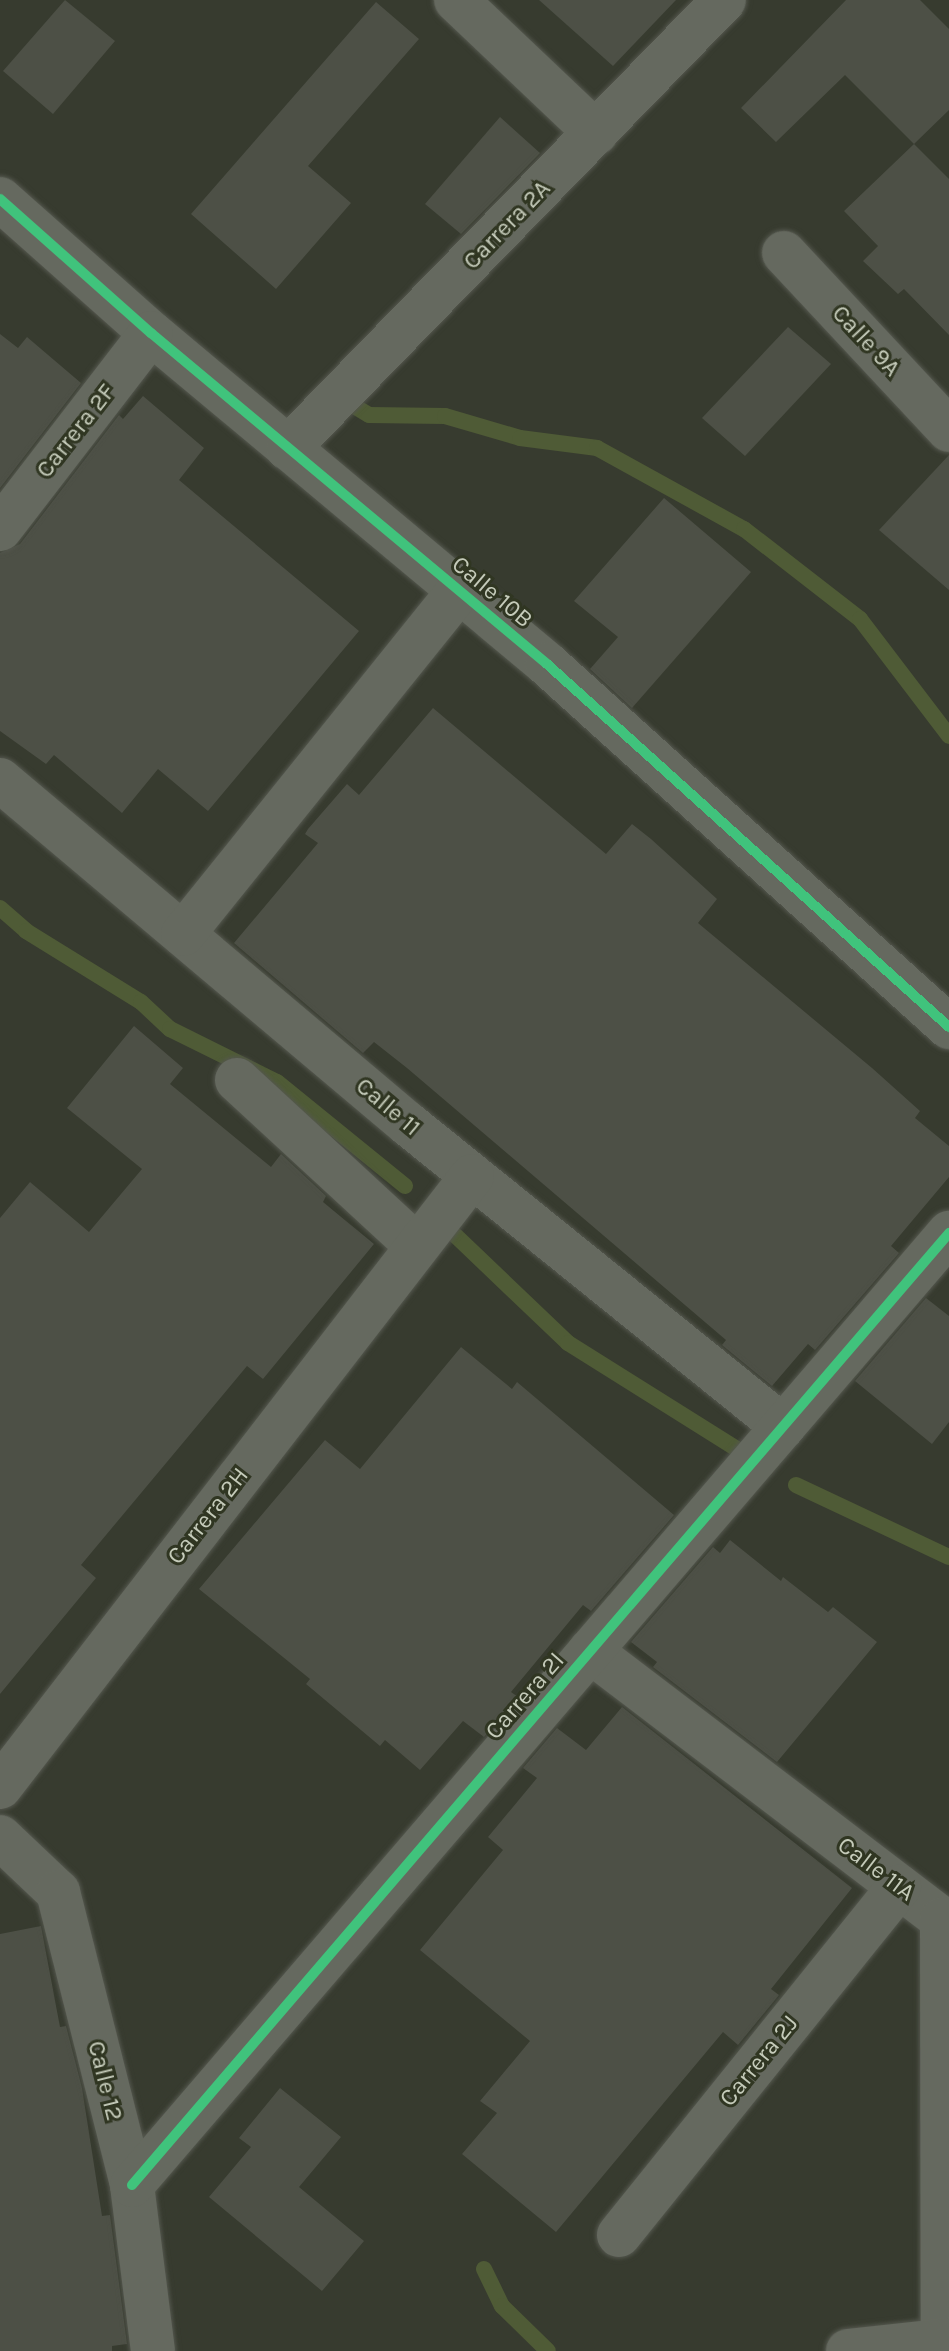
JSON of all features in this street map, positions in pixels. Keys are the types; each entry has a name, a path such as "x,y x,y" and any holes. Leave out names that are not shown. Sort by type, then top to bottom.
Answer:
{"street":[{"path":"456,0 596,133"},
{"name":"Carrera 2A","path":"288,448 724,0"},
{"name":"Calle 10B","path":"0,199 151,333 459,591 949,1027"},
{"name":"Calle 9A","path":"784,253 949,430"},
{"name":"Carrera 2F","path":"0,529 151,333"},
{"path":"183,934 459,591"},
{"name":"Calle 11","path":"0,780 472,1176 783,1427"},
{"path":"237,1080 417,1246"},
{"name":"Carrera 2H","path":"0,1787 472,1176"},
{"name":"Carrera 2I","path":"132,2185 949,1233"},
{"name":"Calle 11A","path":"590,1651 942,1919 946,2340"},
{"name":"Calle 12","path":"0,1837 58,1892 132,2185 153,2351"},
{"name":"Carrera 2J","path":"619,2235 899,1887"},
{"path":"848,2351 946,2340"}],"building":[{"path":"65,0 115,41 53,114 3,71"},
{"path":"539,0 676,0 613,66"},
{"path":"846,0 920,0 949,29 949,110 914,144 845,75 776,142 741,108"},
{"path":"376,2 419,39 308,166 351,203 276,289 191,214"},
{"path":"500,117 540,153 461,234 425,204"},
{"path":"914,144 949,179 949,335 904,289 898,294 863,261 878,246 844,211"},
{"path":"788,327 831,364 745,456 702,418"},
{"path":"0,334 18,348 27,337 81,383 0,488"},
{"path":"143,396 204,448 179,480 359,631 208,811 158,769 122,813 54,755 46,764 0,731 0,553 20,544 119,415 123,419"},
{"path":"949,455 949,590 879,530"},
{"path":"664,498 751,572 632,708 590,669 618,637 574,601"},
{"path":"433,708 606,854 632,824 651,839 717,899 698,923 872,1068 920,1111 915,1118 949,1146 949,1177 891,1246 899,1253 815,1350 808,1344 772,1386 722,1345 726,1340 407,1068 374,1042 363,1053 234,943 318,843 305,834 308,829 347,784 359,795"},
{"path":"134,1026 183,1068 170,1084 271,1167 281,1154 326,1196 323,1202 374,1244 263,1379 247,1366 81,1565 96,1578 0,1694 0,1218 30,1182 89,1232 142,1169 67,1108"},
{"path":"926,1298 949,1316 949,1422 932,1444 855,1381"},
{"path":"461,1347 512,1389 517,1382 674,1515 591,1611 583,1605 511,1692 518,1697 484,1737 463,1721 420,1770 385,1740 380,1746 306,1684 310,1679 199,1589 325,1440 360,1469"},
{"path":"730,1540 781,1581 783,1577 828,1612 833,1607 877,1642 777,1762 653,1667 657,1662 631,1642 713,1547 720,1553"},
{"path":"622,1707 852,1888 771,1989 779,1995 738,2045 723,2032 556,2232 462,2154 497,2113 480,2101 530,2041 420,1950 503,1850 488,1837 537,1778 523,1768 557,1728 586,1750"},
{"path":"41,1926 60,2027 66,2026 82,2088 102,2216 110,2215 127,2344 112,2346 112,2351 0,2351 0,1934"},
{"path":"280,2088 341,2137 299,2187 364,2241 322,2291 209,2197 251,2147 239,2138"}],"waterway":[{"path":"344,400 369,415 445,416 520,438 597,448 744,529 860,619 949,736"},
{"path":"0,908 26,931 141,1002 170,1029 277,1082 405,1186"},
{"path":"456,1236 568,1343 737,1449"},
{"path":"796,1485 949,1557"},
{"path":"484,2269 502,2306 548,2351"}],"cycle path":[{"path":"0,199 151,333 547,664 949,1027"},
{"path":"132,2185 949,1233"}]}
